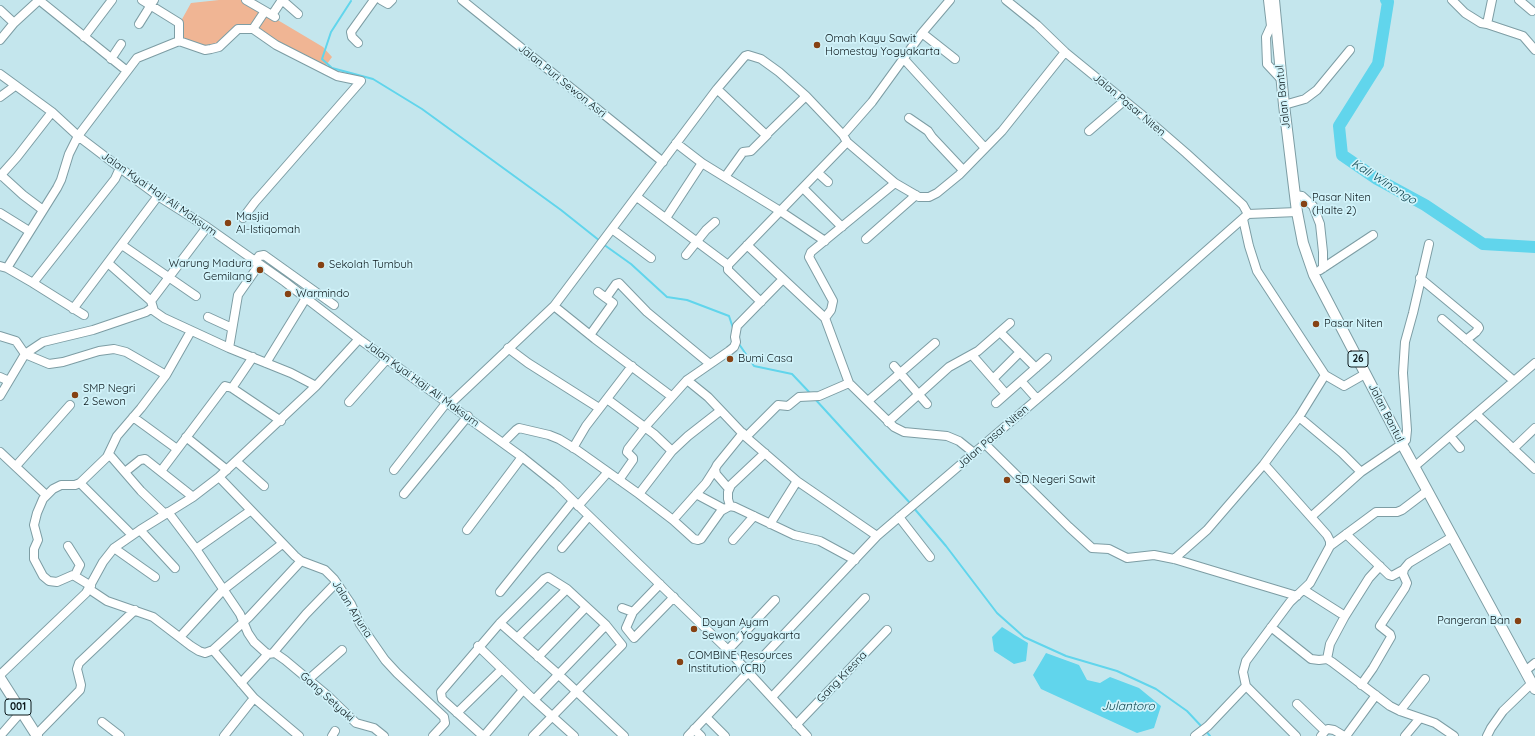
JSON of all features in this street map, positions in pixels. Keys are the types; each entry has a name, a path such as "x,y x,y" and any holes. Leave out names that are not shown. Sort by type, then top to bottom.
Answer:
{"main road":[{"name":"Jalan Bantul","path":"1274,0 1273,26 1297,212 1303,243 1314,274 1414,467 1533,686"},
{"name":"001","path":"0,677 36,735"}],"street":[{"path":"0,40 14,23 39,0 127,72"},
{"path":"84,37 112,0"},
{"path":"142,0 153,3 179,23 179,41"},
{"path":"246,0 271,14"},
{"path":"254,29 271,14 282,0 298,14"},
{"path":"358,43 352,37 350,32 374,0"},
{"path":"381,0 388,4 392,0"},
{"name":"Jalan Puri Sewon Asri","path":"462,0 663,162"},
{"path":"728,265 818,172 872,102 922,33 950,0"},
{"name":"Jalan Pasar Niten","path":"688,736 877,536 920,501 1246,216 1243,205 1186,153 1065,52 1037,25 1006,0"},
{"path":"1268,0 1273,26"},
{"path":"1452,0 1465,13 1481,23 1523,36 1535,50"},
{"path":"1488,24 1492,0"},
{"path":"1519,0 1532,11"},
{"path":"139,24 153,3"},
{"path":"0,10 14,23"},
{"path":"84,315 33,283 3,267 30,230 61,180 69,154 78,136 137,58 179,41 205,50 211,50 219,47 238,29 254,29 276,45 337,76 361,81 255,202 243,218"},
{"path":"922,33 955,59"},
{"path":"111,59 121,44"},
{"path":"1284,105 1305,99 1317,90 1350,50"},
{"path":"394,470 449,403 554,306 676,143 742,58 748,55 766,62 806,96 845,138 895,183 919,197 929,197 937,193 963,170 1002,131 1065,52"},
{"path":"903,58 985,148"},
{"name":"Jalan Kyai Haji Ali Maksum","path":"0,74 52,112 78,136 120,168 158,196 208,227 285,282 359,339 468,416 557,485 728,650 807,736"},
{"path":"0,96 15,86"},
{"path":"717,89 764,134 767,135"},
{"path":"726,177 743,152 751,151 806,96"},
{"path":"1089,131 1124,101"},
{"path":"43,210 23,195 1,175 52,112"},
{"path":"909,118 928,131 963,170"},
{"path":"676,143 702,163 780,211 825,241"},
{"path":"666,218 702,163"},
{"path":"33,283 115,179 120,168"},
{"path":"818,172 828,182"},
{"path":"825,318 831,310 833,302 809,257 811,252 895,183"},
{"path":"803,188 842,227"},
{"path":"866,239 916,195"},
{"path":"73,309 158,196"},
{"path":"637,196 728,265 728,270 761,302"},
{"path":"1295,196 1302,196 1314,206 1320,224 1324,252 1323,268"},
{"path":"1297,212 1246,216 1249,246 1257,271 1325,374 1344,386 1365,374"},
{"path":"0,213 30,230"},
{"path":"686,255 696,241 715,222"},
{"path":"0,396 25,354 43,342 93,330 146,312 152,305 169,276 208,227"},
{"path":"612,229 651,258"},
{"path":"1314,274 1373,235"},
{"path":"1312,516 1361,472 1406,440 1407,430 1403,373 1405,342 1429,244"},
{"path":"122,245 196,296"},
{"path":"747,245 782,280 825,318 849,383 888,422 902,431 935,434 953,438 974,453"},
{"path":"229,348 238,296 257,263 259,256 263,255 291,273 334,305"},
{"path":"108,263 164,318 229,348 291,373 316,386"},
{"path":"285,282 291,273"},
{"path":"1420,278 1479,328 1466,340"},
{"path":"619,480 633,460 627,452 628,449 671,396 687,380 734,347 736,342 735,337 737,326 782,280"},
{"path":"606,298 616,284 620,283 647,312 710,364"},
{"path":"590,335 613,302 598,292"},
{"path":"266,363 306,298"},
{"path":"554,306 671,396"},
{"path":"208,317 232,328"},
{"path":"1442,319 1514,381"},
{"path":"888,422 952,365 972,355 1010,323"},
{"path":"75,575 56,582 49,581 43,576 35,562 34,552 38,537 34,522 39,507 46,496 53,489 61,485 75,485 80,483 109,454 117,436 166,375 191,331"},
{"path":"1000,332 1036,368"},
{"path":"0,336 16,341 25,354 43,362 55,364 99,351 114,349 126,352 166,375"},
{"path":"0,677 77,603 90,587 103,562 114,548 193,497 237,462 316,386 359,339"},
{"path":"868,402 935,343"},
{"path":"508,348 599,408"},
{"path":"993,379 1020,352"},
{"path":"972,355 1006,394"},
{"path":"232,388 253,357"},
{"path":"996,403 1047,358"},
{"path":"349,402 387,359"},
{"path":"1414,467 1535,363"},
{"path":"573,448 586,426 632,366"},
{"path":"894,366 927,404"},
{"path":"1174,559 1207,530 1264,464 1299,417 1325,374"},
{"path":"0,377 9,381"},
{"path":"687,380 708,397 744,435 797,481 877,536"},
{"path":"1021,381 1037,399"},
{"path":"673,520 696,494 717,465 744,435 777,405 780,404 788,406 799,397 819,396 849,383"},
{"path":"161,471 223,387 228,386 232,388 281,421"},
{"path":"607,399 672,451"},
{"path":"16,466 70,405"},
{"path":"639,494 672,451 720,411"},
{"path":"1476,414 1535,469"},
{"path":"404,494 468,416"},
{"path":"133,417 178,449"},
{"path":"1299,417 1342,453 1361,472"},
{"path":"503,443 516,430 522,428 550,435 573,448 639,494 673,520 694,540 700,539 721,512 727,508 735,507 794,535 820,541 855,560"},
{"path":"1513,449 1535,428"},
{"path":"1450,436 1460,448"},
{"path":"186,437 227,470"},
{"path":"985,444 1092,548 1109,549 1127,558 1154,555 1174,559 1297,596"},
{"path":"0,452 46,496"},
{"path":"727,508 728,492 731,485 765,453"},
{"name":"Gang Setyaki","path":"109,454 141,491 167,513 196,549 244,621 248,633 254,642 265,652 271,653 286,660 327,695 356,723 374,728 384,736"},
{"path":"467,530 522,457"},
{"path":"125,472 140,460 147,460 193,497"},
{"path":"237,462 264,486"},
{"path":"1264,464 1312,516 1327,535 1330,541 1330,546"},
{"path":"715,469 716,474 729,489"},
{"path":"500,592 576,503 608,472"},
{"name":"Jalan Arjuna","path":"219,477 282,544 301,561 325,570 336,583 350,604 360,624 385,660 444,717 445,722 433,736"},
{"path":"770,524 797,481"},
{"path":"80,483 132,535"},
{"path":"1296,736 1246,686 1243,672 1244,664 1271,627 1297,596 1313,580 1330,546 1376,512 1397,512 1402,510 1427,491"},
{"path":"696,494 727,508"},
{"path":"196,549 250,511"},
{"path":"562,548 589,516"},
{"path":"733,540 754,516"},
{"path":"899,517 930,557"},
{"path":"140,530 175,568"},
{"path":"1346,534 1390,576 1403,570 1409,563 1452,537"},
{"path":"180,637 223,590 282,544"},
{"path":"68,546 80,565 75,575"},
{"path":"114,548 155,577"},
{"path":"75,575 107,601 153,617 199,651 205,653 213,650 249,617 301,561"},
{"path":"1327,659 1330,644 1345,616 1370,578 1380,566"},
{"path":"1361,685 1391,637 1390,634 1380,626 1405,588 1407,583 1403,570"},
{"path":"523,690 483,736 442,699 441,692 478,646 547,577 551,577 567,589 606,625 622,644 622,647 576,691 533,736"},
{"path":"241,682 271,653 336,583"},
{"path":"660,584 633,612 626,628 634,638 674,597"},
{"path":"517,638 567,589"},
{"path":"1304,590 1345,616"},
{"path":"772,698 864,598"},
{"path":"728,650 775,600"},
{"path":"538,657 586,607"},
{"path":"622,608 633,612"},
{"path":"36,735 80,690 81,684 77,672 79,663 135,610"},
{"path":"500,623 558,674 624,736"},
{"path":"534,700 606,625"},
{"path":"1271,627 1311,659 1327,659 1390,706 1434,723 1454,736"},
{"name":"Gang Kresna","path":"796,725 887,630"},
{"path":"478,646 523,690 574,736"},
{"path":"213,650 254,698 299,736"},
{"path":"309,680 342,650"},
{"path":"1525,671 1535,663"},
{"path":"457,713 502,669"},
{"path":"1400,711 1425,679"},
{"path":"1203,732 1246,686"},
{"path":"1489,735 1503,711 1533,686"},
{"path":"1298,704 1323,733 1331,729 1345,736 1376,695"},
{"path":"224,736 254,698"},
{"path":"0,736 21,712"},
{"path":"706,717 725,736"},
{"path":"1405,736 1420,718"},
{"path":"102,722 120,736"},
{"path":"694,729 701,736"}],"shaded area":[{"path":"219,0 244,0 323,47 332,57 324,68 277,44 238,27 220,44 210,47 180,37 181,21 191,3"}],"water":[{"path":"1002,627 1028,643 1026,661 1014,664 994,651 992,637"},
{"name":"Julantoro","path":"1046,653 1079,665 1087,680 1100,683 1110,677 1139,688 1161,706 1154,728 1137,733 1041,689 1033,675"}],"waterway":[{"name":"Kali Winongo","path":"1386,0 1388,2 1378,64 1339,126 1342,155 1377,179 1425,205 1483,244 1535,247"},
{"path":"351,1 331,32 322,59 332,68 373,79 422,109 561,210 600,241"},
{"path":"603,244 631,264 667,297 687,300 729,316 733,328"},
{"path":"739,344 754,366 792,374 811,394"},
{"path":"815,399 910,503"},
{"path":"913,507 946,546 997,613 1024,637 1066,656 1117,671 1156,689 1187,711 1202,727"},
{"path":"1205,730 1210,736"}],"place":[{"name":"Omah Kayu Sawit Homestay Yogyakarta","path":"817,45"},
{"name":"Pasar Niten (Halte 2)","path":"1304,204"},
{"name":"Masjid Al-Istiqomah","path":"228,223"},
{"name":"Sekolah Tumbuh","path":"321,265"},
{"name":"Warung Madura Gemilang","path":"260,270"},
{"name":"Warmindo","path":"288,294"},
{"name":"Pasar Niten","path":"1316,324"},
{"name":"Bumi Casa","path":"730,359"},
{"name":"SMP Negri 2 Sewon","path":"75,395"},
{"name":"SD Negeri Sawit","path":"1007,480"},
{"name":"Pangeran Ban","path":"1518,621"},
{"name":"Doyan Ayam Sewon, Yogyakarta","path":"694,629"},
{"name":"COMBINE Resources Institution (CRI)","path":"680,662"}]}
